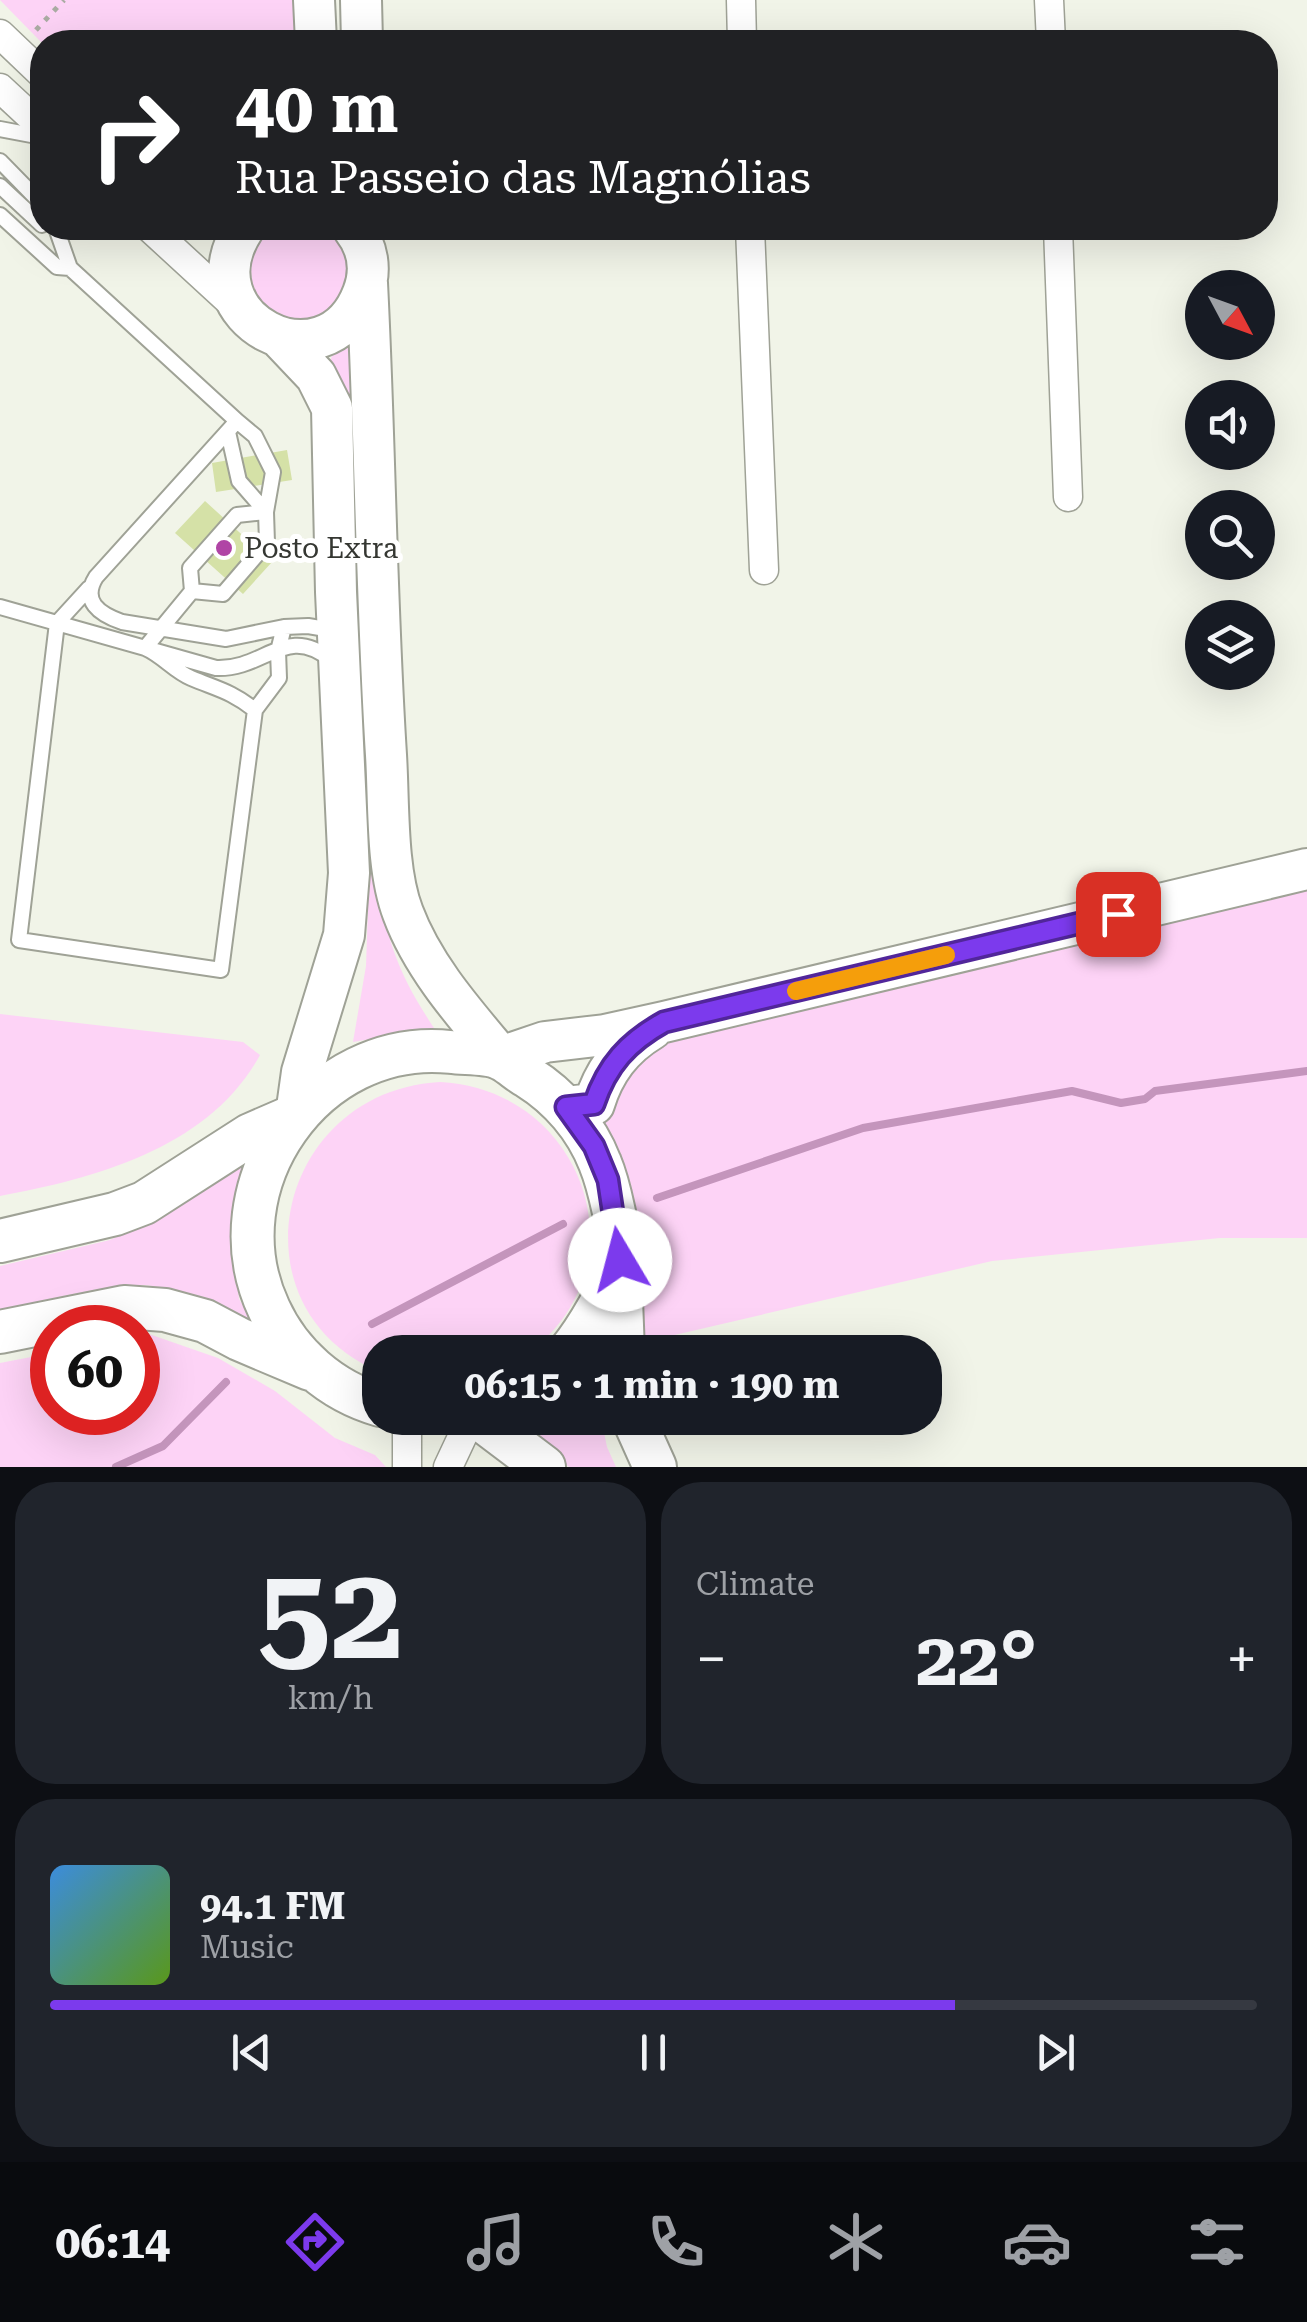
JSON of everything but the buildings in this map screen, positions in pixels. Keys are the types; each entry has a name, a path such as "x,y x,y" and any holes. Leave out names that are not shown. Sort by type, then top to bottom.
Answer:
{"main road":[{"path":"316,1372 276,1323 254,1264 255,1200 264,1170 277,1141 296,1115 332,1082 382,1058 436,1050 501,1058 566,1107 594,1146 608,1180 620,1260 622,1335"},
{"path":"0,1241 100,1218 144,1203 250,1134 296,1115"},
{"path":"581,1335 596,1313 620,1260"},
{"path":"0,1332 124,1308 166,1310 206,1320 239,1339 316,1372 362,1400"},
{"path":"502,1435 544,1467"},
{"path":"640,1435 655,1467"}],"street":[{"path":"314,0 315,30"},
{"path":"361,0 362,30"},
{"path":"741,0 742,30"},
{"path":"1049,0 1050,30"},
{"path":"0,34 30,63"},
{"path":"0,88 30,116"},
{"path":"163,240 260,329 280,338 302,340 324,336 343,325 358,308 364,250"},
{"path":"237,240 231,251 228,273 233,295 244,314"},
{"path":"750,240 764,570"},
{"path":"1058,240 1068,497"},
{"path":"364,250 381,677 396,878 402,913 426,956 456,1004 501,1058 545,1042 605,1035 664,1022 1307,870"},
{"path":"280,338 316,376 332,408 349,873 344,934 302,1072 296,1115"},
{"path":"566,1107 594,1104 619,1054 664,1022"},
{"path":"407,1435 407,1467"},
{"path":"448,1467 463,1435"}],"lane":[{"path":"0,129 30,135"},
{"path":"0,161 30,192"},
{"path":"0,186 30,215"},
{"path":"0,215 58,267 70,268"},
{"path":"60,240 70,268 232,427 255,436 272,472 266,512 267,543 222,594 192,591"},
{"path":"232,427 239,480 266,512"},
{"path":"232,427 57,623 19,940 220,970 254,710 279,678 278,652 284,627"},
{"path":"144,648 192,591 190,568 237,515 266,512"},
{"path":"89,588 90,599 107,617 226,640 284,627 308,626 338,649"},
{"path":"0,607 216,668 232,669 289,644 301,643 320,651 338,649"},
{"path":"144,648 160,654 188,678 212,684 254,710"}],"path":[{"path":"37,30 64,0"}],"shaded area":[{"path":"0,0 294,0 296,30 30,30"},
{"path":"260,240 342,240 353,261 339,306 301,321 270,311 253,285 253,254"},
{"path":"359,341 377,882 396,958 434,1028 353,1042 366,966 368,909 349,405 330,362 332,356"},
{"path":"1307,869 1307,1238 1220,1238 992,1261 674,1335 622,1335 594,1104 619,1055"},
{"path":"0,1014 243,1042 260,1055 238,1087 181,1136 111,1168 0,1196"},
{"path":"440,1082 489,1092 530,1115 561,1147 582,1186 590,1229 585,1273 565,1315 546,1335 362,1335 362,1361 332,1342 302,1301 289,1254 292,1206 309,1161 340,1122 384,1094"},
{"path":"243,1165 248,1168 235,1260 239,1299 253,1323 178,1293 138,1285 99,1289 0,1310 0,1266 110,1240 157,1218"},
{"path":"160,1338 218,1358 275,1391 335,1438 375,1455 386,1467 0,1467 0,1363 30,1357 30,1435 160,1435"},
{"path":"534,1435 605,1435 616,1467 569,1467"}],"waterway":[{"path":"657,1198 863,1128 1072,1091 1121,1103 1145,1099 1155,1091 1307,1071"},
{"path":"372,1324 563,1224"},
{"path":"116,1467 163,1446 226,1382"}],"slow traffic":[{"path":"796,991 946,955"}],"place":[{"name":"Posto Extra","path":"224,548"}],"route":[{"path":"620,1260 608,1180 594,1146 566,1107 594,1104 608,1070 632,1042 664,1022 1118,914"}]}
